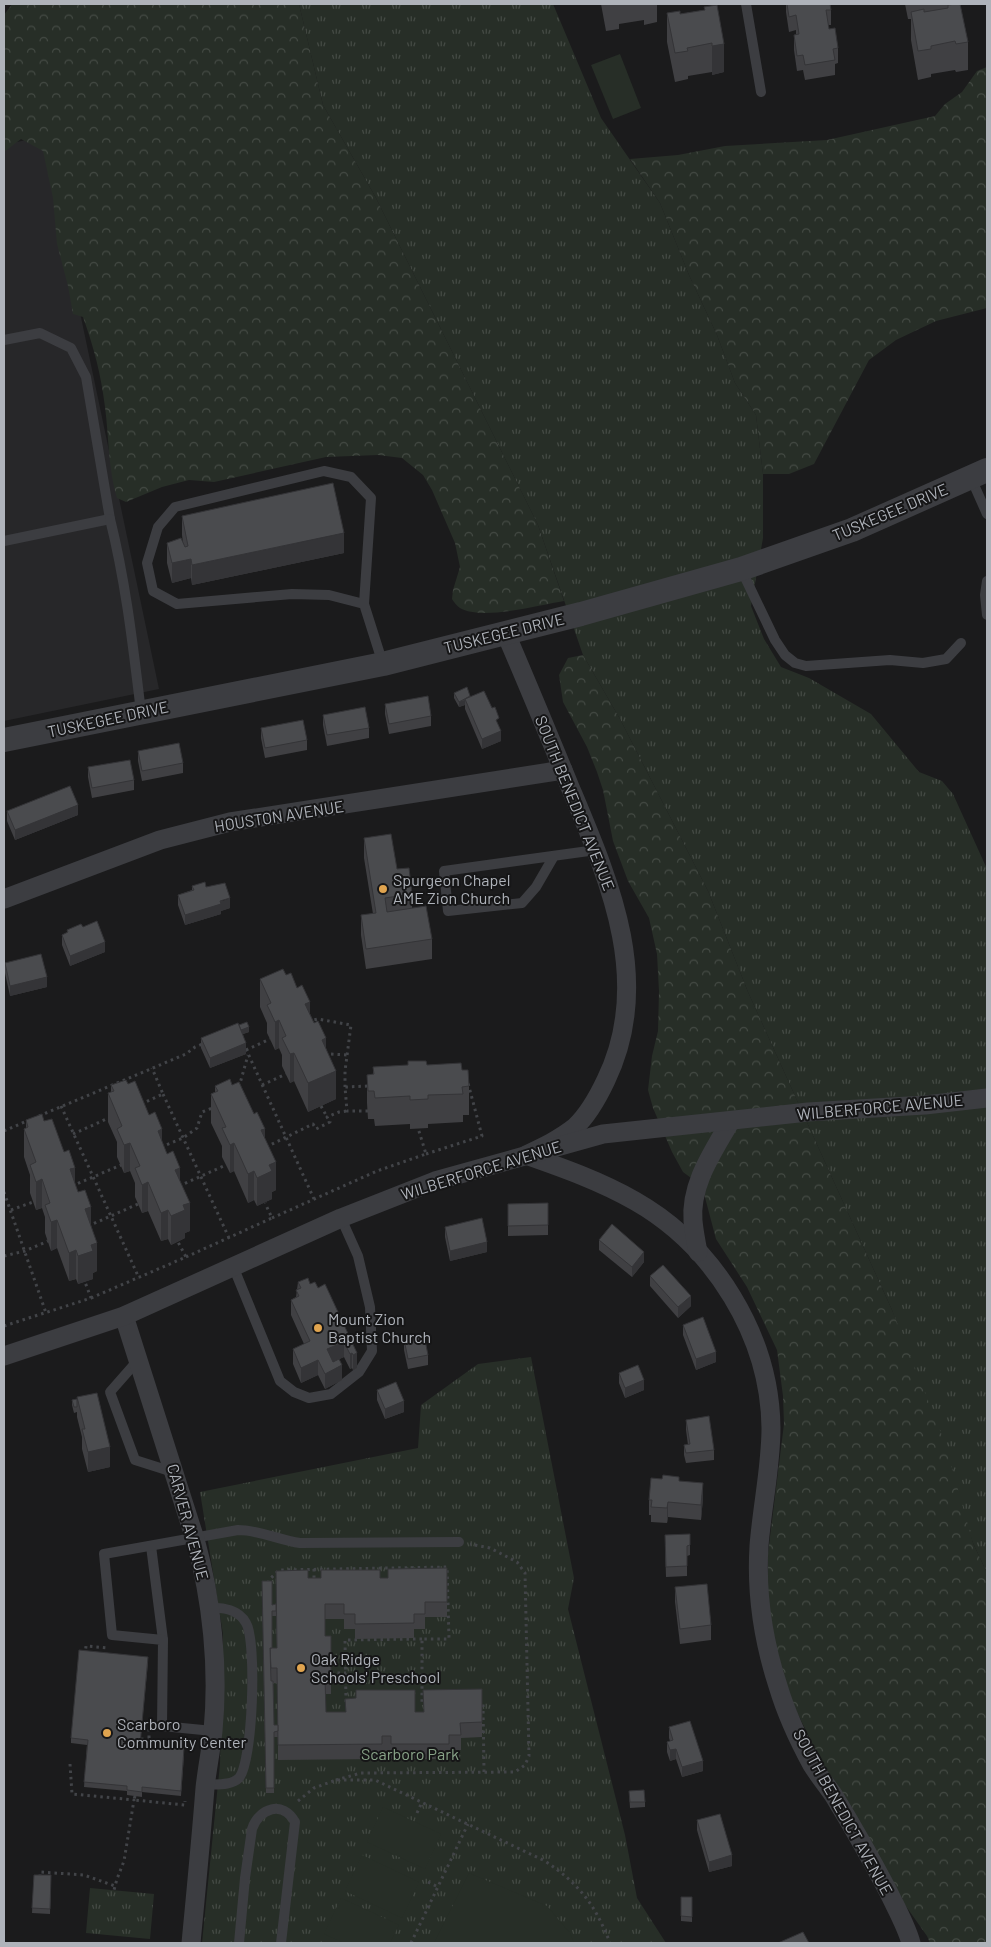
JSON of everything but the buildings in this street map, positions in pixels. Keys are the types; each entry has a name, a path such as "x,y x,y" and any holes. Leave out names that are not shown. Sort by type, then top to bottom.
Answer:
{"street":[{"name":"TUSKEGEE DRIVE","path":"4,740 383,664 506,634 741,569 852,530 979,474"},
{"name":"SOUTH BENEDICT AVENUE","path":"506,634 613,895 626,962 626,998 622,1035 613,1066 599,1096 574,1127 553,1142 526,1155"},
{"name":"HOUSTON AVENUE","path":"4,899 160,840 230,822 563,770"},
{"name":"WILBERFORCE AVENUE","path":"4,1356 124,1316 341,1218 435,1181 603,1134 730,1122 808,1112 925,1105 987,1098"},
{"path":"698,1252 693,1221 694,1197 704,1168 730,1122"},
{"name":"SOUTH BENEDICT AVENUE","path":"526,1155 579,1173 636,1202 669,1223 698,1252 717,1275 744,1314 757,1347 766,1381 771,1427 760,1545 760,1609 763,1631 778,1688 813,1766 833,1795 874,1864 911,1943"},
{"name":"CARVER AVENUE","path":"124,1316 176,1473 203,1567 209,1608 214,1669 213,1731 205,1786 191,1943"}],"lane":[{"path":"746,4 761,92"},
{"path":"4,340 40,333 71,348 86,377 110,519 122,564 141,712"},
{"path":"364,604 329,595 292,594 177,604 153,591 147,563 158,527 175,507 324,471 351,477 371,498 364,604 383,664"},
{"path":"979,474 987,514"},
{"path":"4,541 110,519"},
{"path":"741,569 775,640 786,655 795,663 806,666 890,660 924,662 946,660 961,643"},
{"path":"987,580 985,595 987,615"},
{"path":"554,856 536,887 522,903 448,911 444,871 596,850"},
{"path":"234,1266 280,1381 294,1392 309,1398 331,1394 358,1372 372,1351 370,1307 358,1256 341,1218"},
{"path":"139,1359 110,1392 135,1460 176,1473"},
{"path":"164,1640 112,1635 104,1554 238,1530 251,1530 283,1541 300,1543 459,1542"},
{"path":"151,1546 164,1640 162,1726 213,1731"},
{"path":"205,1786 230,1783 238,1778 244,1768 249,1748 251,1718 252,1659 250,1632 245,1622 237,1614 218,1607 209,1608"},
{"path":"240,1943 247,1860 252,1828 262,1813 272,1808 282,1809 289,1813 294,1822 281,1943"}],"path":[{"path":"306,1022 318,1018 351,1024 345,1087 347,1111"},
{"path":"246,1050 270,1039"},
{"path":"4,1131 186,1054 195,1047 212,1040"},
{"path":"243,1043 314,1199"},
{"path":"321,1058 329,1054 347,1055"},
{"path":"238,1089 248,1055"},
{"path":"152,1068 229,1238"},
{"path":"262,1085 286,1074"},
{"path":"4,1326 91,1298 377,1171 482,1136 467,1081"},
{"path":"345,1087 374,1086"},
{"path":"134,1107 163,1094"},
{"path":"158,1149 183,1138 197,1128 202,1112 219,1105"},
{"path":"61,1106 139,1278"},
{"path":"261,1149 313,1124 316,1129 330,1122 322,1106"},
{"path":"327,1117 339,1112 368,1111"},
{"path":"73,1134 112,1116"},
{"path":"24,1122 27,1130"},
{"path":"418,1128 426,1154"},
{"path":"72,1186 121,1165"},
{"path":"177,1188 226,1165"},
{"path":"4,1192 46,1313"},
{"path":"11,1210 33,1202"},
{"path":"265,1202 272,1218"},
{"path":"88,1226 138,1204"},
{"path":"4,1256 25,1251 48,1241"},
{"path":"178,1242 186,1257"},
{"path":"85,1282 91,1298"},
{"path":"298,1801 314,1788 361,1773 515,1772 525,1765 529,1756 525,1573 517,1562 490,1548 459,1542"},
{"path":"267,1586 269,1580 279,1570 447,1567 449,1639 345,1640 346,1704"},
{"path":"314,1569 314,1585"},
{"path":"422,1639 422,1704"},
{"path":"85,1656 86,1646 112,1649"},
{"path":"331,1673 346,1673"},
{"path":"413,1704 431,1703"},
{"path":"475,1703 483,1703 484,1772"},
{"path":"140,1739 149,1740"},
{"path":"40,1880 40,1872 84,1875 115,1888 124,1861 134,1800 72,1794 70,1764"},
{"path":"336,1780 375,1780 544,1860 564,1874 581,1890 601,1920 610,1943"},
{"path":"417,1813 422,1802"},
{"path":"411,1943 468,1824"},
{"path":"428,1882 438,1887"}],"shaded area":[{"path":"43,136 159,689 4,721 4,145"}],"green space":[{"path":"12,4 299,4 323,105 376,198 538,525 564,601 496,613 470,612 459,607 452,599 460,567 455,543 432,490 423,475 402,458 378,455 326,457 214,482 189,480 162,487 126,502 117,498 112,476 105,407 99,372 83,317 73,314 57,244 53,198 43,151 21,139 4,152 4,15"},
{"path":"299,4 553,4 601,118 660,203 689,275 717,335 735,383 756,415 763,474 763,538 751,606 764,639 781,667 809,678 871,714 919,772 942,781 953,794 987,869 987,1573 973,1543 892,1310 748,992 708,891 620,719 583,655 538,525 376,198 323,105"},
{"path":"620,54 641,108 613,119 591,65"},
{"path":"987,67 987,308 936,321 896,340 869,360 814,464 789,474 763,474 756,415 735,383 717,335 689,275 660,203 630,159 678,155 725,146 827,140 935,116 945,104 962,92 977,71"},
{"path":"583,655 620,719 708,891 748,992 892,1310 945,1443 973,1543 987,1573 987,1943 930,1943 898,1895 859,1822 819,1757 790,1698 775,1643 768,1600 768,1553 784,1424 783,1396 777,1350 747,1287 716,1239 702,1186 683,1172 653,1108 648,1090 652,1056 658,1031 659,991 657,954 649,918 628,881 613,841 603,790 597,772 587,747 563,702 559,675 568,658"},
{"name":"Scarboro Park","path":"531,1357 574,1578 568,1609 625,1835 637,1898 666,1943 202,1943 220,1764 223,1634 200,1492 418,1448 421,1405 478,1364"},
{"path":"383,1807 441,1834 425,1869 367,1842"},
{"path":"362,1855 419,1882 402,1918 345,1891"},
{"path":"469,1873 547,1906 570,1933 574,1943 434,1943"},
{"path":"90,1888 154,1894 150,1939 86,1933"},
{"path":"341,1898 399,1925 390,1943 344,1943 324,1934"}],"place":[{"name":"Spurgeon Chapel AME Zion Church","path":"383,889"},
{"name":"Mount Zion Baptist Church","path":"318,1328"},
{"name":"Oak Ridge Schools' Preschool","path":"301,1668"},
{"name":"Scarboro Community Center","path":"107,1733"}]}
